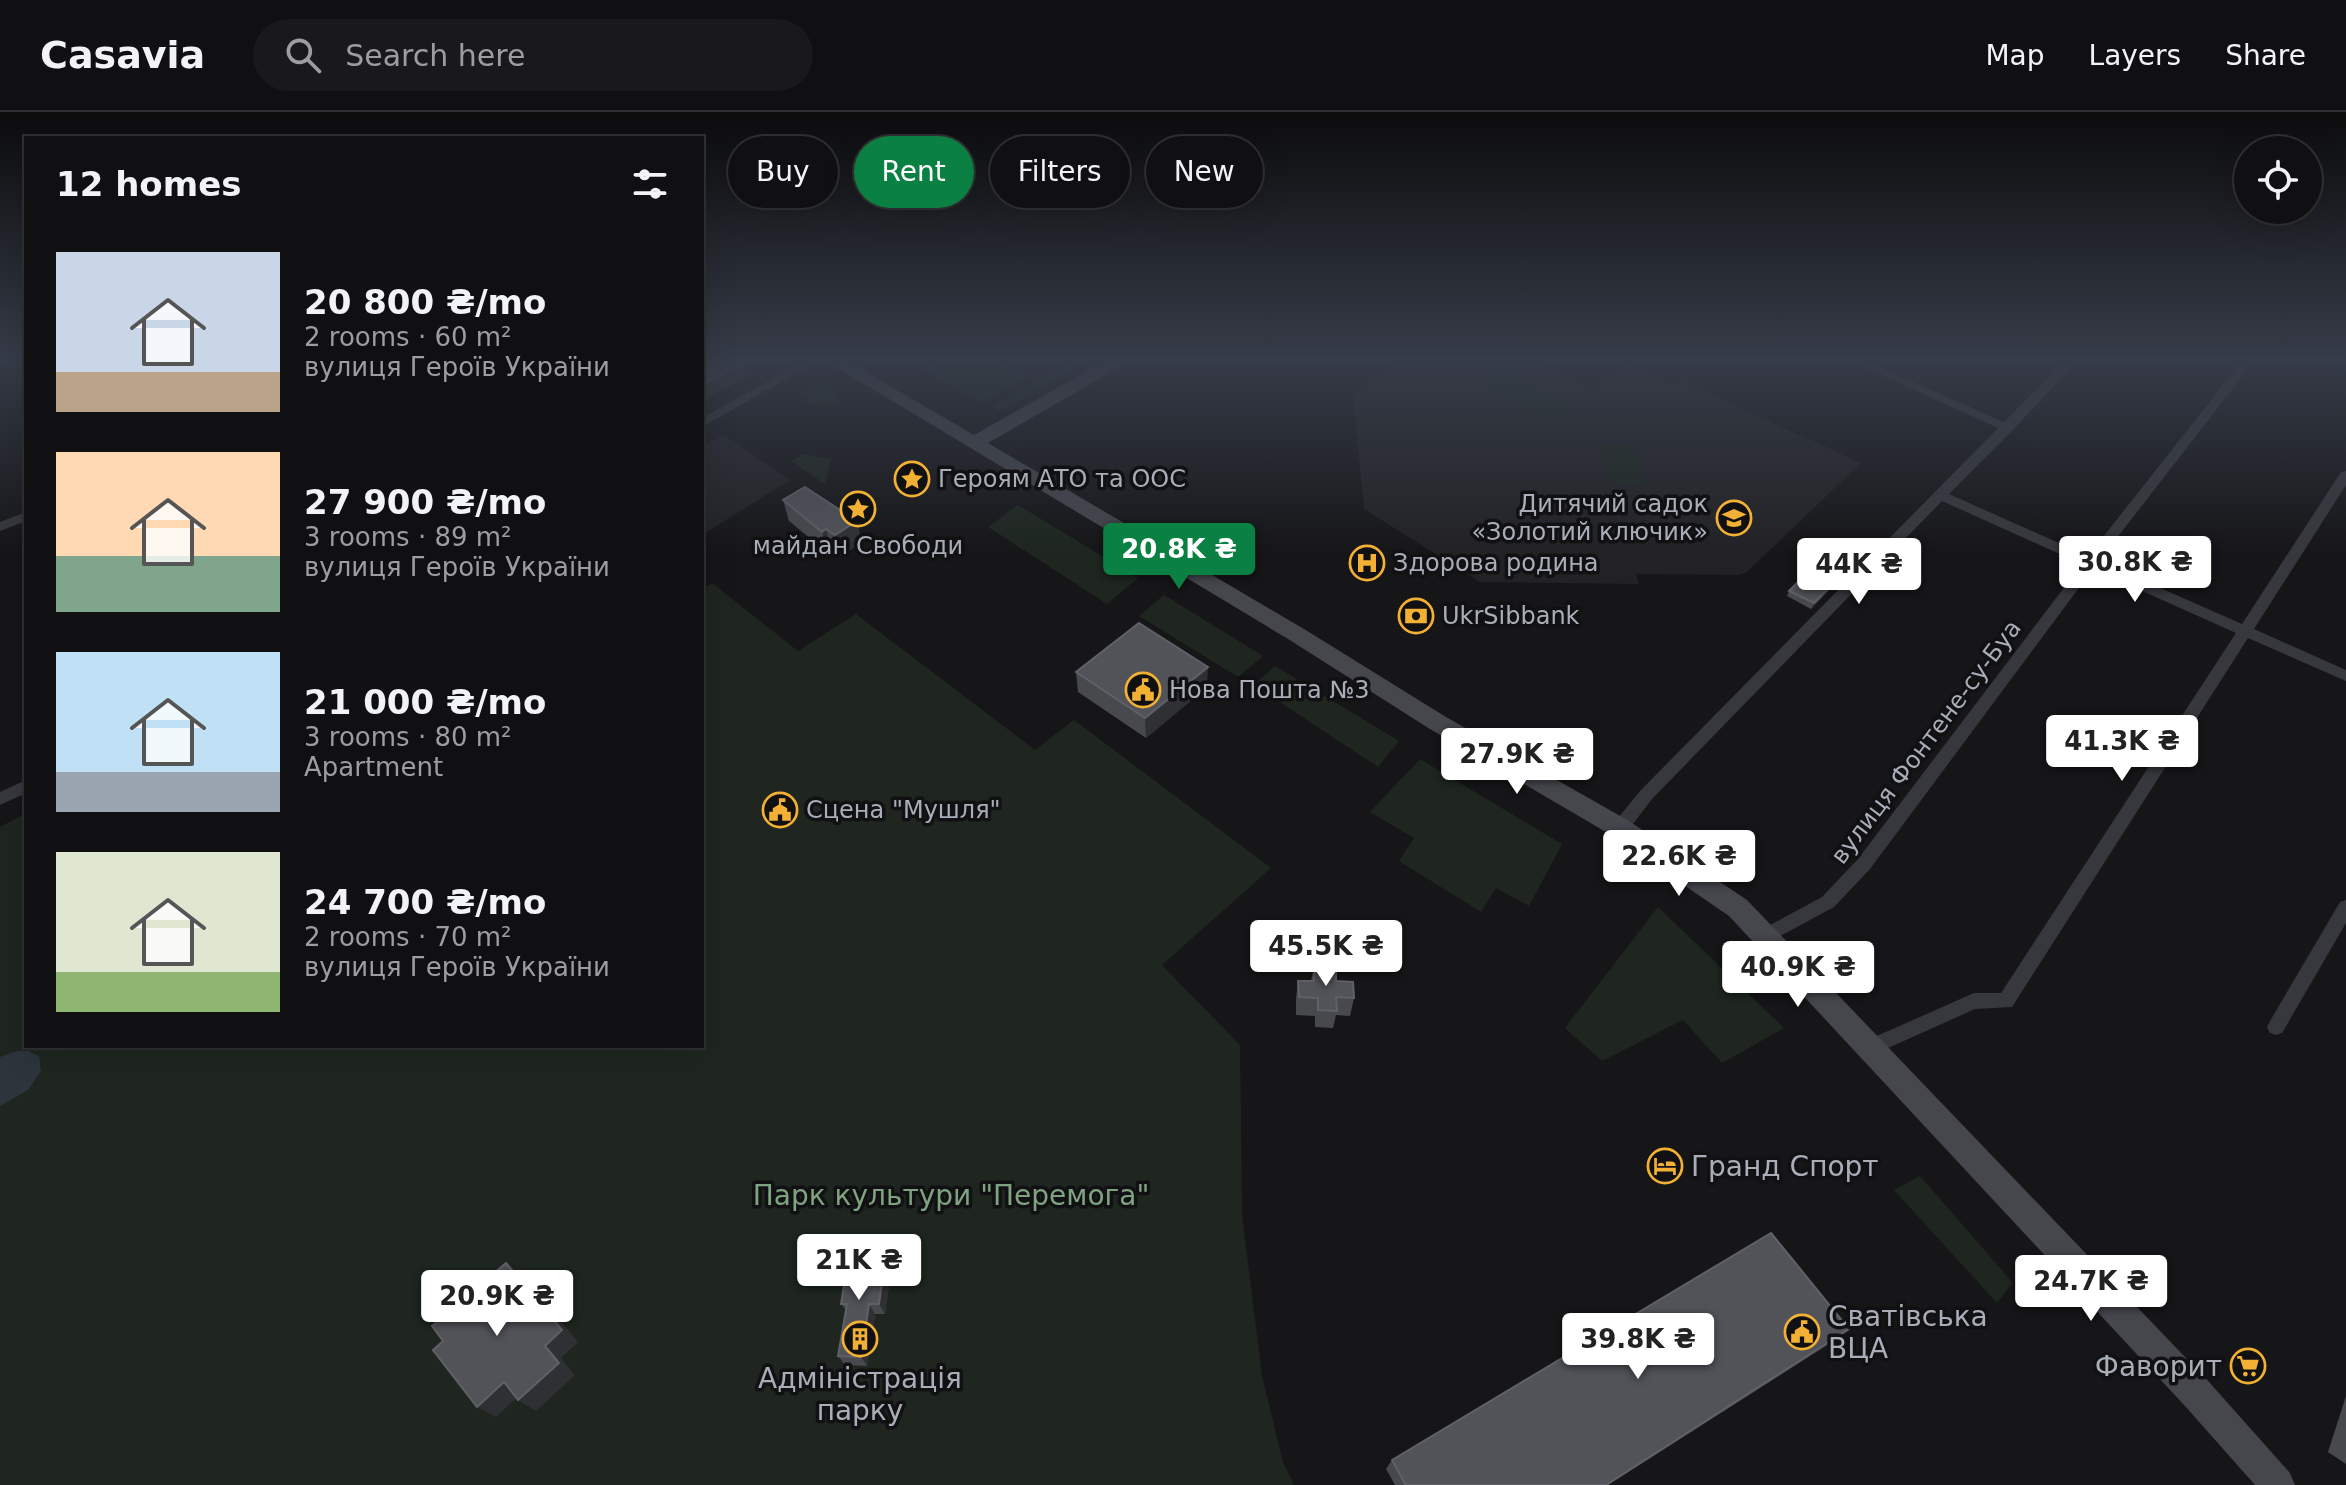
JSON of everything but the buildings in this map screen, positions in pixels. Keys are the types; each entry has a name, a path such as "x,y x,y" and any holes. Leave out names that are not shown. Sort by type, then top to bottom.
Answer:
{"main road":[{"path":"944,425 1328,653 1438,723 1620,828 1738,908 2197,1394 2278,1485"},
{"path":"974,443 1005,425"}],"street":[{"path":"2001,425 2008,428"},
{"path":"1620,828 1646,795 2011,425"},
{"name":"вулиця Фонтене-су-Буа","path":"1765,936 1828,902 1864,864 2198,425"},
{"path":"1868,1049 1974,1001 2006,1001 2346,475"},
{"path":"1940,495 2346,676"},
{"path":"0,527 24,517"},
{"path":"0,799 24,787"},
{"path":"2276,1027 2345,911"}],"shaded area":[{"path":"1356,425 1778,425 1861,463 1747,572 1738,575 1636,574 1639,584 1480,582 1364,509"},
{"path":"724,435 790,480 704,534 704,446"},
{"path":"28,1051 39,1056 41,1071 28,1090 0,1106 0,1057"}],"green space":[{"path":"1599,444 1633,444 1646,484 1611,483"},
{"path":"803,454 831,459 825,484 791,461"},
{"path":"1018,505 1138,578 1107,604 988,527"},
{"name":"Парк культури \"Перемога\"","path":"712,583 798,651 856,614 1035,750 1074,720 1271,868 1162,965 1240,1045 1242,1215 1262,1376 1283,1462 1294,1485 0,1485 0,827 24,814 24,1048 704,1048 704,588"},
{"path":"1164,595 1263,656 1238,677 1139,616"},
{"path":"1275,666 1399,741 1378,767 1254,685"},
{"path":"1420,759 1562,844 1529,906 1496,888 1481,912 1399,861 1414,838 1370,812"},
{"path":"1658,907 1784,1028 1722,1063 1683,1020 1602,1061 1565,1028"},
{"path":"1920,1176 2013,1283 1997,1303 1894,1190"}],"place":[{"name":"Героям АТО та ООС","path":"912,479"},
{"name":"майдан Свободи","path":"858,509"},
{"name":"Дитячий садок «Золотий ключик»","path":"1734,518"},
{"name":"Здорова родина","path":"1367,563"},
{"name":"UkrSibbank","path":"1416,616"},
{"name":"Нова Пошта №3","path":"1143,690"},
{"name":"Сцена \"Мушля\"","path":"780,810"},
{"name":"Гранд Спорт","path":"1665,1166"},
{"name":"Сватівська ВЦА","path":"1802,1332"},
{"name":"Адміністрація парку","path":"860,1339"},
{"name":"Фаворит","path":"2248,1366"}]}
